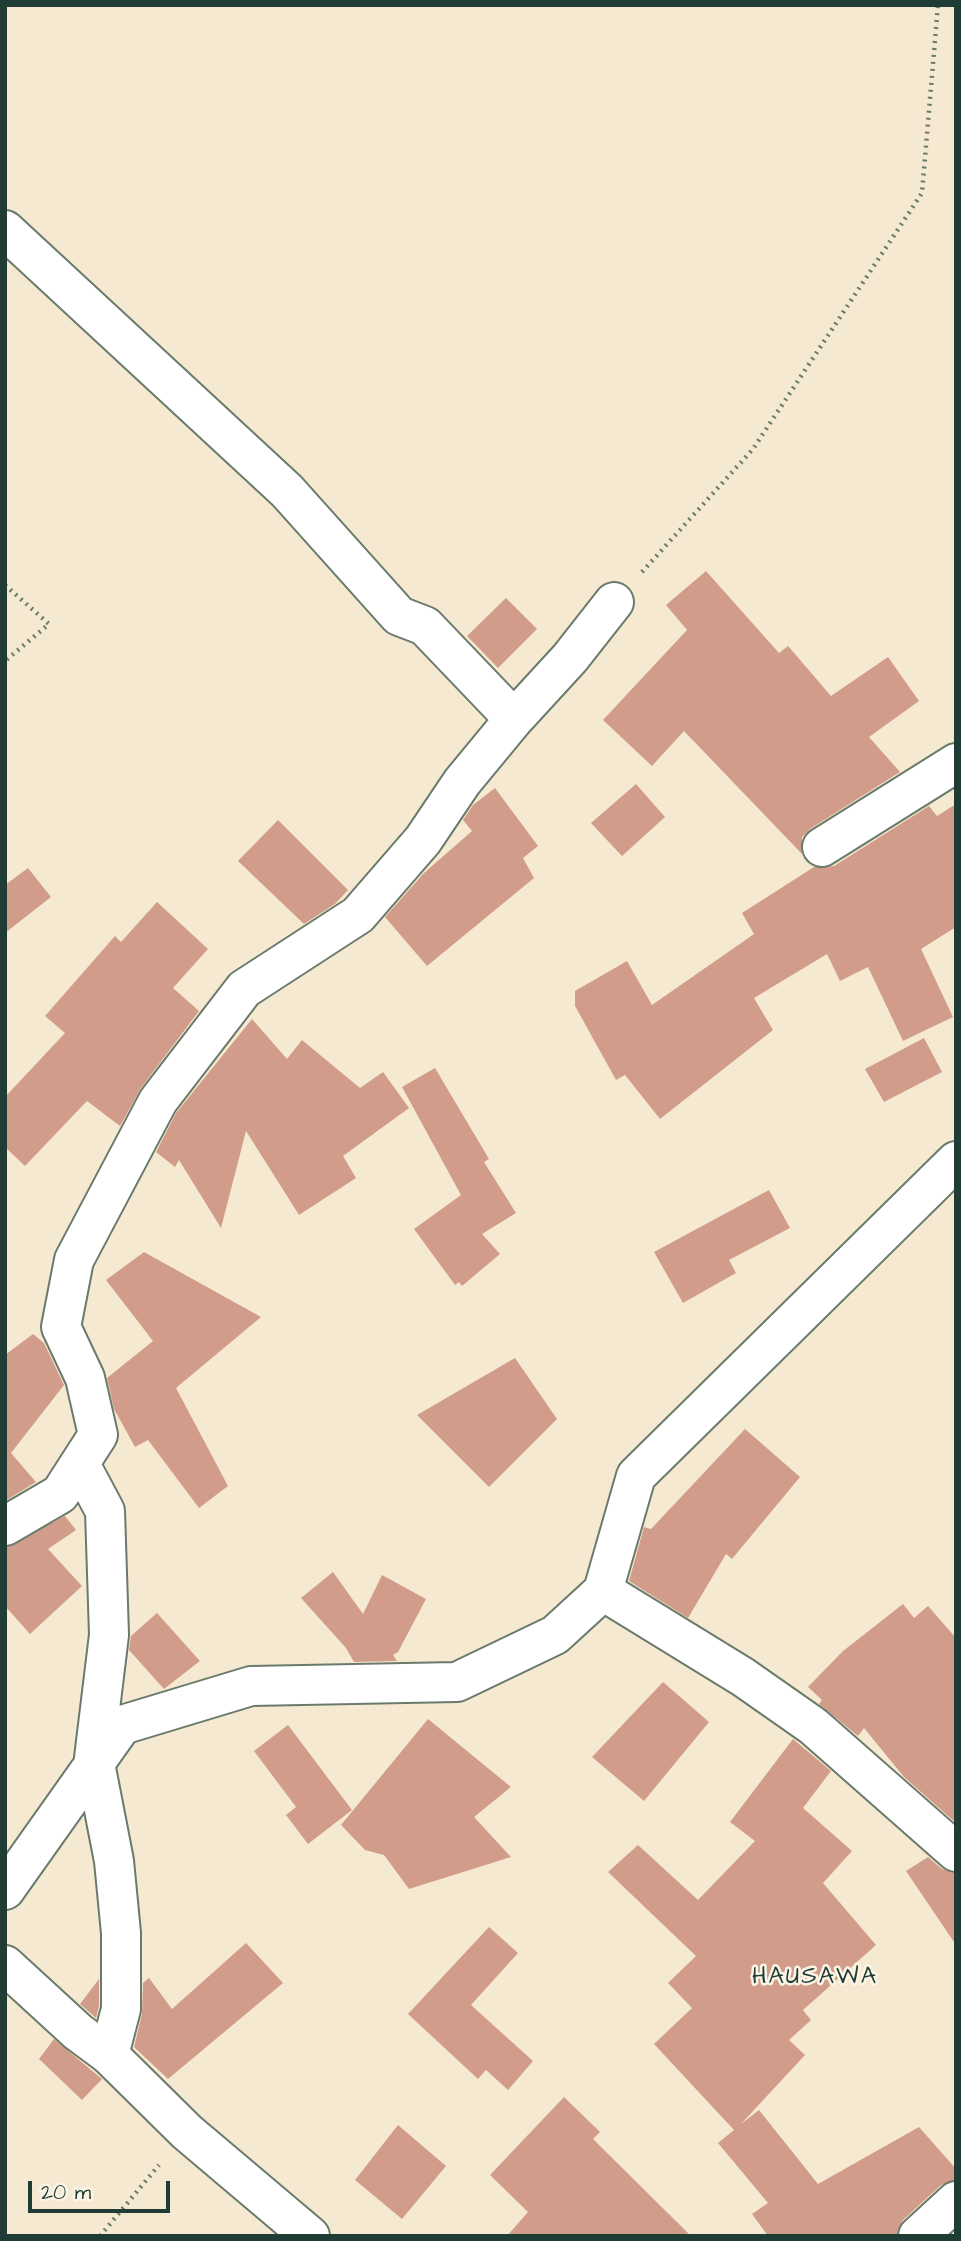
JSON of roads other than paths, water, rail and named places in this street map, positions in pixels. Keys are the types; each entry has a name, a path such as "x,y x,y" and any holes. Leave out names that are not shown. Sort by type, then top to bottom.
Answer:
{"street":[{"path":"5,230 287,491 399,616 425,626 514,719"},
{"path":"5,1526 60,1494 98,1435 85,1378 61,1327 74,1260 158,1101 244,989 358,915 423,840 462,782 514,719 570,659 614,602"},
{"path":"822,846 956,763"},
{"path":"5,1890 122,1726 251,1686 457,1682 555,1635 603,1591 636,1476 956,1161"},
{"path":"79,1464 105,1511 109,1635 94,1766 114,1861 121,1933 121,2009 109,2054"},
{"path":"603,1591 743,1677 813,1726 956,1852"},
{"path":"5,1965 78,2032 109,2054 187,2132 310,2236"},
{"path":"918,2236 956,2201"}],"district":[{"name":"HAUSAWA","path":"815,1978"}]}
